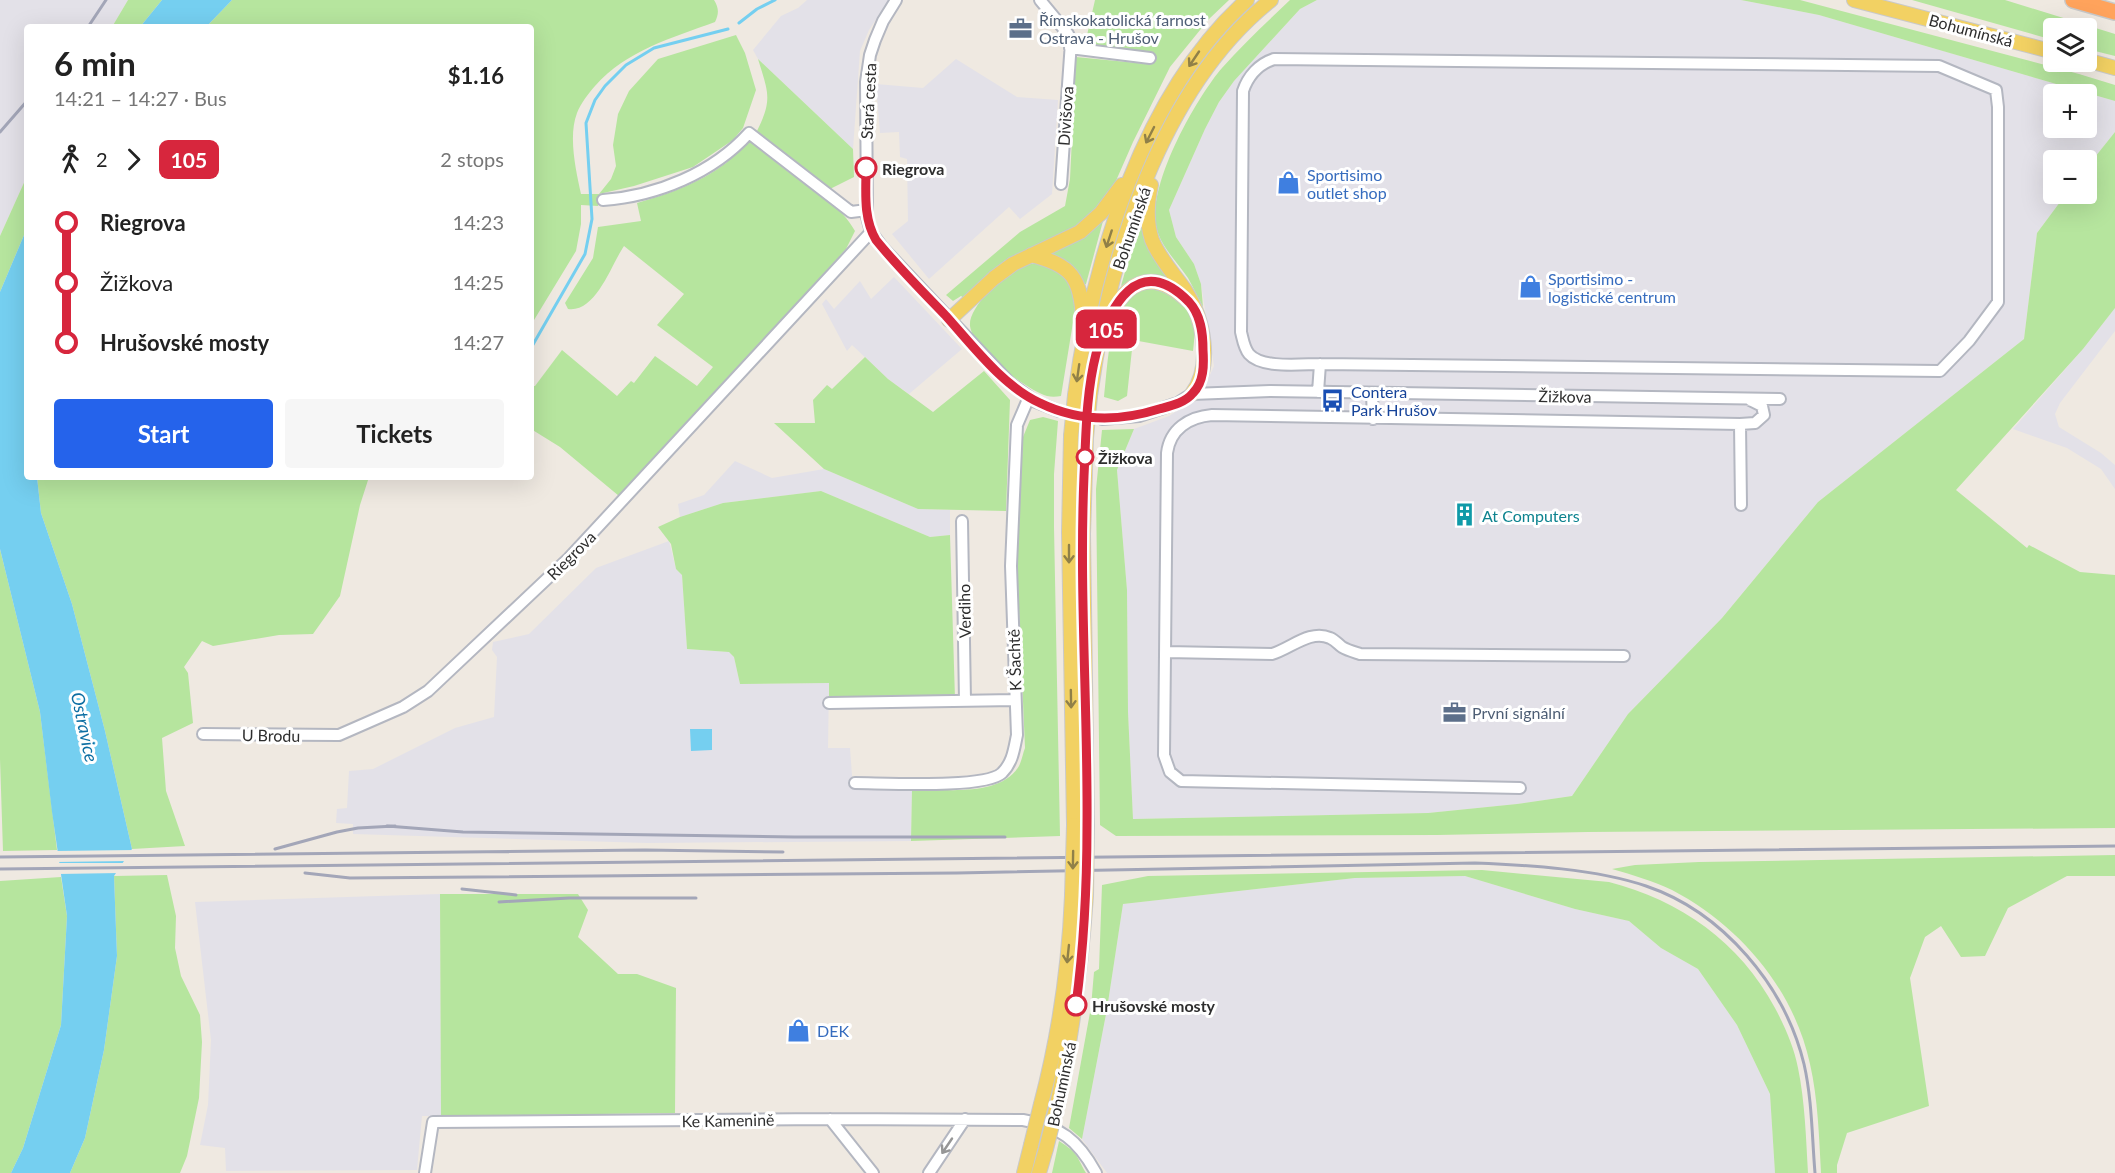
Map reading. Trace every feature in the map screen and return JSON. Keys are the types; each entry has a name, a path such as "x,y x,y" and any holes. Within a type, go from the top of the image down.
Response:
{"highway":[{"path":"2073,0 2115,12"}],"main road":[{"name":"Bohumínská","path":"1080,825 1069,542 1071,436 1081,351 1105,252 1137,164 1165,107 1194,60 1220,26 1247,0"},
{"name":"Bohumínská","path":"1039,1173 1069,1051 1076,1005 1083,534 1086,438 1096,354 1119,257 1139,199 1163,142 1186,98 1207,66 1231,37 1271,0"},
{"name":"Bohumínská","path":"1854,0 2043,49"},
{"path":"2097,63 2115,68"},
{"path":"1163,142 1150,189 1148,222 1157,250 1186,291 1196,309 1201,326 1203,357 1201,380 1192,394"},
{"path":"949,320 994,278 1013,264 1080,232 1113,199 1137,164"},
{"path":"1031,255 1059,263 1065,267 1074,280 1083,311 1081,351"},
{"path":"1096,354 1118,301 1124,292 1132,287 1150,282 1169,286 1196,309"},
{"name":"Bohumínská","path":"1024,1173 1051,1068 1063,1002 1071,931 1079,896"}],"street":[{"name":"Stará cesta","path":"896,0 877,34 868,68 865,122 867,210 871,232 882,247 994,367 1029,397 1059,411"},
{"name":"Divišova","path":"1040,0 1068,34 1070,48 1060,184"},
{"path":"1070,48 1150,58"},
{"path":"1274,58 1939,66 1996,90 1998,107 1998,302 1969,341 1940,371 1320,364 1259,361 1249,354 1240,332 1243,91 1247,80 1264,62 1274,58"},
{"path":"603,200 618,199 662,188 690,176 726,155 749,133 851,212 867,210"},
{"name":"Riegrova","path":"339,735 403,707 428,691 569,558 871,232"},
{"path":"1318,392 1320,364"},
{"name":"Žižkova","path":"1102,419 1140,416 1178,403 1192,394 1318,392 1780,399"},
{"path":"1372,394 1373,419"},
{"name":"K Šachtě","path":"855,783 974,783 1000,775 1011,762 1017,735 1011,566 1016,438 1018,420 1029,397"},
{"path":"1520,788 1181,781 1170,772 1164,755 1167,453 1176,430 1191,420 1212,415 1373,419 1568,419 1740,424 1758,422 1764,412 1760,403 1738,398"},
{"path":"1740,424 1741,505"},
{"name":"Verdiho","path":"962,521 965,701"},
{"path":"1166,652 1272,654 1284,651 1297,642 1317,636 1331,638 1344,649 1360,654 1624,656"},
{"path":"829,703 1016,700"},
{"name":"U Brodu","path":"203,734 339,735"},
{"path":"830,1119 873,1173"},
{"name":"Ke Kamenině","path":"425,1173 433,1122 830,1119 965,1119 1037,1122 1058,1130 1071,1139 1086,1155 1096,1173"},
{"path":"929,1173 965,1119"}],"shaded area":[{"path":"0,0 128,0 114,24 24,24 24,183 0,236"},
{"path":"807,0 889,0 869,30 860,51 853,149 758,59 753,50 781,16 798,8"},
{"path":"1317,0 1741,0 1819,15 2056,84 2043,84 2043,138 2097,138 2097,96 2115,101 2115,132 2097,154 2097,150 2043,150 2043,204 2059,204 2037,233 2024,339 1818,502 1722,618 1628,714 1572,796 1428,813 1133,819 1128,712 1127,590 1117,470 1134,429 1169,416 1201,395 1214,366 1201,284 1194,264 1176,237 1169,210 1205,129 1219,102 1234,81 1300,9"},
{"path":"956,59 1017,97 1058,100 1052,194 1020,219 1009,207 929,279 892,234 908,221 907,159 900,157 899,132 880,133 876,84 923,88"},
{"path":"894,277 962,349 909,394 888,379 852,345 847,351 822,304 826,299 834,309 860,281 871,299"},
{"path":"2115,308 2115,331 2060,403 2055,414 2059,427 2101,453 2115,465 2115,489 2101,469 2067,448 2013,429 2083,349"},
{"path":"735,461 772,478 824,469 918,509 950,510 950,535 930,537 821,491 723,503 680,517 678,504 704,495"},
{"path":"669,541 676,569 682,575 687,649 729,652 734,657 740,684 829,683 828,748 850,748 853,789 912,789 911,841 647,843 353,834 353,824 336,823 337,809 347,808 349,771 373,769 455,728 494,717 497,657 492,650 493,642 529,634 596,568"},
{"path":"1465,876 1575,909 1629,921 1661,948 1698,969 1737,1025 1770,1094 1775,1173 1107,1173 1082,1139 1107,1009 1123,904 1355,878"},
{"path":"440,894 441,1116 422,1116 417,1170 226,1171 225,1148 200,1145 208,1105 211,1040 195,902"}],"green space":[{"path":"128,0 162,0 142,24 114,24"},
{"path":"232,0 714,0 718,11 715,22 667,40 621,63 595,86 583,102 574,122 575,164 581,194 599,194 598,206 581,205 581,224 576,251 534,320 534,24 209,24"},
{"path":"1095,0 1229,0 1209,19 1170,67 1115,183 1098,208 1076,226 1004,261 964,298 961,296 953,301 946,295 1020,232 1065,206 1070,179 1076,57 1147,64 1154,53 1085,44"},
{"path":"1290,0 1317,0 1300,9 1234,81 1219,102 1169,210 1176,237 1194,264 1201,284 1203,307 1188,278 1167,251 1158,233 1155,216 1164,171 1186,123 1211,82 1238,50"},
{"path":"1741,0 1800,0 2043,64 2043,72 2079,74 2115,85 2115,101 2097,96 2097,84 2056,84 1819,15"},
{"path":"1912,0 2005,0 2063,18 2043,18 2043,37"},
{"path":"2097,28 2115,34 2115,56 2097,52"},
{"path":"736,35 745,53 756,90 743,128 733,140 693,167 634,186 599,194 611,179 616,166 613,145 618,114 629,91 658,59"},
{"path":"758,59 853,149 854,177 828,190 757,131 767,103"},
{"path":"2115,132 2115,308 2083,349 1956,490 2027,548 2029,545 2080,572 2115,575 2115,828 1116,836 1100,825 1096,489 1102,430 1134,429 1117,470 1127,590 1128,712 1133,819 1428,813 1572,796 1628,714 1722,618 1818,502 2024,339 2037,233 2059,204 2097,204 2097,154"},
{"path":"749,140 836,208 855,231 846,249 694,418 619,496 560,447 534,431 534,386 562,350 617,396 631,381 634,383 655,356 697,386 713,367 657,325 684,294 624,246 602,286 587,304 568,309 565,303 593,258 598,227 641,221 637,203 695,182 726,163"},
{"path":"24,183 24,235 0,292 0,236"},
{"path":"1103,221 1086,284 1082,285 1046,254 1082,236"},
{"path":"1141,224 1143,233 1171,281 1145,278 1121,286 1138,226"},
{"path":"1042,263 1065,275 1073,289 1076,304 1061,396 1057,397 1038,392 1014,377 980,346 970,326 971,318 980,301 1004,277 1019,267"},
{"path":"1144,288 1169,294 1187,309 1194,326 1193,351 1133,340 1127,396 1118,401 1104,397 1110,344 1117,316 1128,297"},
{"path":"865,357 888,379 933,412 984,371 1010,400 1006,511 918,509 824,469 774,423 815,423 813,400 827,385 832,389"},
{"path":"1043,417 1058,421 1054,474 1054,527 1060,836 911,841 912,789 970,790 985,787 999,783 1010,776 1022,759 1025,748 1017,562 1023,437 1030,420"},
{"path":"37,480 368,480 360,505 340,596 313,634 279,635 213,646 202,641 184,667 188,673 193,723 162,738 166,791 185,846 132,849 105,731 72,604 41,513"},
{"path":"821,491 930,537 950,535 955,699 829,699 829,683 740,684 734,657 729,652 687,649 682,575 676,569 671,544 658,527 723,503"},
{"path":"0,549 40,712 57,850 3,851 0,759"},
{"path":"2115,855 2115,876 2067,876 2008,908 1985,956 1961,957 1941,926 1925,937 1910,978 1929,1106 1847,1133 1837,1165 1837,1173 1821,1173 1815,1091 1802,1036 1777,985 1760,962 1720,921 1697,904 1665,887 1612,869 1635,865 1699,862"},
{"path":"1482,870 1609,882 1660,900 1683,912 1726,944 1761,984 1779,1015 1792,1045 1802,1094 1808,1173 1775,1173 1770,1094 1737,1025 1698,969 1661,948 1629,921 1575,909 1465,876 1355,878 1123,904 1107,1009 1082,1139 1069,1128 1091,1007 1094,972 1099,969 1102,885 1148,876"},
{"path":"167,875 176,916 175,948 181,976 200,1015 202,1042 199,1098 187,1156 180,1173 70,1173 85,1138 104,1050 117,956 114,876"},
{"path":"61,877 67,916 61,1025 23,1148 11,1173 0,1173 0,881"},
{"path":"440,894 578,894 588,910 578,937 618,974 637,974 676,988 675,1113 441,1116"},
{"path":"1059,1141 1073,1152 1086,1173 1052,1173"}],"water":[{"path":"162,0 232,0 209,24 142,24"},
{"name":"Ostravice","path":"24,235 24,480 37,480 41,513 72,604 105,731 132,849 114,876 117,956 104,1050 85,1138 70,1173 11,1173 23,1148 61,1025 67,916 40,712 0,549 0,292"},
{"path":"690,729 712,729 712,750 691,751"}],"pier":[{"path":"135,850 128,861 56,862 55,851"},
{"path":"56,863 127,863 120,873 58,874"}],"waterway":[{"path":"739,23 757,9 775,0"},
{"path":"534,343 585,254 592,219 586,123 595,100 626,65 654,48 728,29"}],"railway":[{"path":"90,24 106,0"},
{"path":"0,132 24,104"},
{"path":"387,826 463,832 794,837 1005,837"},
{"path":"275,849 337,832 358,828 395,826"},
{"path":"0,869 2115,846"},
{"path":"0,857 645,850 783,852"},
{"path":"305,873 350,878 957,873 1475,863 1539,867 1606,876 1646,886 1674,898 1700,914 1725,933 1747,955 1766,980 1795,1035 1804,1064 1810,1104 1815,1173"},
{"path":"462,889 516,895"},
{"path":"499,902 569,898 696,898"}],"bus line":[{"name":"105","path":"866,168 867,217 876,240 994,367 1020,392 1036,402 1082,417 1093,418 1102,419 1140,416 1178,403 1192,394 1201,380 1203,370 1201,326 1196,309 1178,292 1159,283 1140,284 1124,292 1118,301 1096,354 1090,396 1089,406 1087,422 1083,497 1087,825 1086,896 1076,1005"}],"place":[{"name":"Římskokatolická farnost Ostrava - Hrušov","path":"1021,28"},
{"name":"Riegrova","path":"866,168"},
{"name":"Sportisimo outlet shop","path":"1289,183"},
{"name":"Sportisimo - logistické centrum","path":"1530,287"},
{"name":"Contera Park Hrušov","path":"1333,400"},
{"name":"Žižkova","path":"1085,457"},
{"name":"At Computers","path":"1464,515"},
{"name":"První signální","path":"1454,712"},
{"name":"Hrušovské mosty","path":"1076,1005"},
{"name":"DEK","path":"799,1030"}]}
